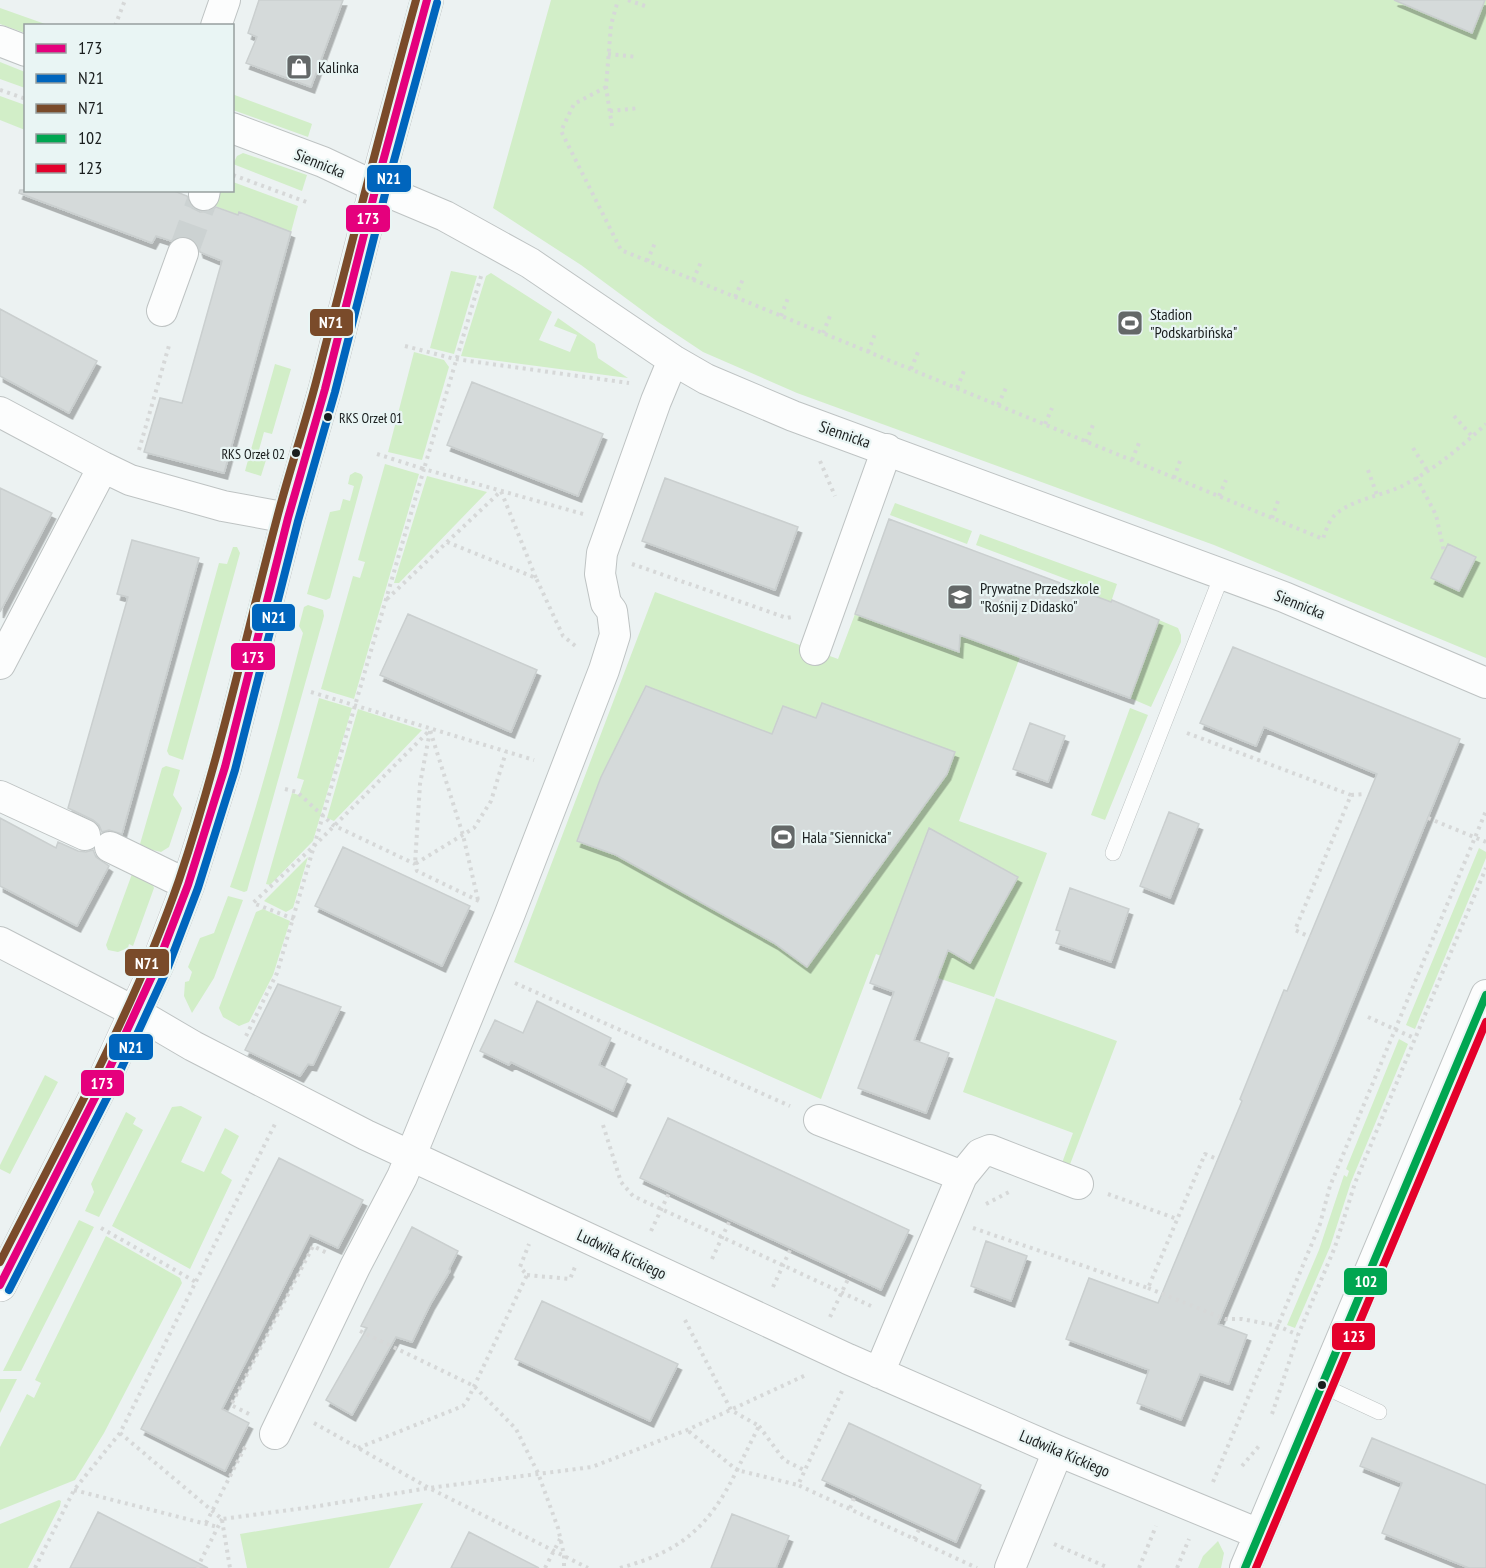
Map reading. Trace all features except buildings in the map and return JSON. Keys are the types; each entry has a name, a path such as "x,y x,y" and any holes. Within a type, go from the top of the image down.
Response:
{"street":[{"path":"217,24 225,0"},
{"path":"0,1285 105,1078 158,963 188,885 225,767 288,518 328,378 376,187 427,0"},
{"path":"0,41 24,50"},
{"name":"Siennicka","path":"234,129 323,162 445,216 530,263 673,360 706,379 793,416 1284,597 1486,683"},
{"path":"162,311 183,253"},
{"path":"275,1434 355,1267 402,1177 509,916 604,670 615,635 612,612 606,603 600,574 602,553 673,360"},
{"path":"0,412 130,480 223,506 288,518"},
{"path":"820,638 887,449"},
{"path":"0,664 103,467"},
{"path":"0,796 188,885"},
{"name":"Ludwika Kickiego","path":"0,942 135,1012 193,1046 366,1135 879,1373 1058,1451 1197,1519 1260,1534"},
{"path":"1245,1568 1486,995"},
{"path":"819,1120 962,1176"},
{"path":"879,1373 950,1220 962,1176 980,1154 990,1150 1078,1184"},
{"path":"1010,1568 1058,1451"}],"lane":[{"path":"1113,853 1222,575"},
{"path":"1321,1385 1379,1412"}],"path":[{"path":"116,24 125,0"},
{"path":"612,126 606,87 611,25 618,0"},
{"path":"628,0 645,6"},
{"path":"608,54 637,57"},
{"path":"606,87 574,104 561,131 621,250 1323,539 1336,514 1377,495 1404,486 1449,457 1486,424"},
{"path":"0,90 24,98"},
{"path":"609,111 639,108"},
{"path":"234,176 309,202"},
{"path":"647,261 655,243"},
{"path":"693,280 701,262"},
{"path":"243,1041 277,973 294,919 455,359 485,264"},
{"path":"735,297 743,279"},
{"path":"781,316 788,298"},
{"path":"130,480 175,325 162,311"},
{"path":"823,333 830,316"},
{"path":"868,352 875,334"},
{"path":"405,346 455,359 636,384"},
{"path":"911,369 918,352"},
{"path":"957,388 964,371"},
{"path":"998,405 1006,388"},
{"path":"1045,424 1052,408"},
{"path":"1454,417 1472,436"},
{"path":"1086,442 1093,425"},
{"path":"1132,460 1139,443"},
{"path":"1413,448 1427,470"},
{"path":"377,454 612,522"},
{"path":"817,454 838,502"},
{"path":"1174,478 1180,461"},
{"path":"1368,470 1377,495"},
{"path":"1416,477 1436,515 1444,552"},
{"path":"1219,496 1226,480"},
{"path":"386,600 501,491"},
{"path":"501,491 536,578 563,636 604,670"},
{"path":"1272,518 1278,501"},
{"path":"447,542 536,578"},
{"path":"602,553 786,618 803,616 820,638"},
{"path":"311,692 430,730 566,769"},
{"path":"1164,724 1351,795 1366,794"},
{"path":"294,919 253,903 315,845 430,730"},
{"path":"430,730 463,835 478,900"},
{"path":"430,730 420,784 415,864 417,871 509,916"},
{"path":"415,864 474,828 491,801 506,752"},
{"path":"285,789 297,792 333,825 415,864"},
{"path":"1310,936 1294,930 1351,795"},
{"path":"1177,1568 1320,1224 1330,1186 1486,811"},
{"path":"1428,818 1486,842"},
{"path":"1270,1419 1298,1335 1335,1247 1354,1183 1486,868"},
{"path":"487,970 819,1120"},
{"path":"1368,1017 1414,1038"},
{"path":"35,1568 74,1490 120,1433 278,1120"},
{"path":"603,1125 621,1182 633,1196 879,1310"},
{"path":"1148,1288 1205,1154 1217,1159"},
{"path":"950,1220 1031,1180 1037,1168"},
{"path":"1078,1184 1178,1219"},
{"path":"647,1240 670,1191"},
{"path":"708,1268 730,1220"},
{"path":"950,1220 1148,1288 1225,1319 1242,1319 1278,1326 1298,1335"},
{"path":"101,1228 196,1282"},
{"path":"531,1241 520,1267 527,1275 570,1279 577,1262"},
{"path":"250,1414 231,1405 313,1246 355,1267"},
{"path":"769,1296 791,1248"},
{"path":"357,1448 463,1406 527,1275"},
{"path":"827,1323 850,1275"},
{"path":"331,1317 474,1386 516,1429 538,1473 560,1538 564,1568"},
{"path":"685,1319 731,1410 759,1426 784,1460 804,1470"},
{"path":"222,1519 429,1488 592,1467 687,1430 812,1372 802,1367"},
{"path":"798,1485 844,1387 838,1384"},
{"path":"288,1407 429,1488 588,1568"},
{"path":"621,1568 675,1548 708,1520 728,1488 759,1426"},
{"path":"687,1430 737,1470 798,1485 978,1568"},
{"path":"120,1433 222,1519 230,1568"},
{"path":"1242,1466 1259,1446 1263,1437"},
{"path":"206,1523 246,1444"},
{"path":"74,1490 218,1527"},
{"path":"850,1508 855,1495"},
{"path":"197,1568 222,1519"},
{"path":"1139,1568 1157,1525"},
{"path":"914,1539 921,1526"},
{"path":"545,1568 560,1538"},
{"path":"1050,1543 1109,1568"}],"green space":[{"name":"Stadion \"Podskarbińska\"","path":"551,0 1486,0 1486,658 1214,545 797,393 703,352 581,265 493,208"},
{"path":"0,8 45,24 24,24 24,33 0,24"},
{"path":"0,62 24,72 24,88 0,79"},
{"path":"234,95 312,124 308,137 234,110"},
{"path":"0,96 24,105 24,130 0,120"},
{"path":"243,153 307,175 302,191 234,164 237,156"},
{"path":"234,182 298,206 291,232 215,206 221,192 234,192"},
{"path":"451,271 477,276 454,354 430,348"},
{"path":"491,273 552,312 539,340 570,352 577,335 554,326 558,318 595,344 598,358 628,378 461,356 486,276"},
{"path":"414,352 444,360 449,367 422,460 388,452"},
{"path":"275,364 291,369 272,434 264,432 257,457 266,460 261,476 245,471"},
{"path":"385,464 419,474 354,699 321,689 353,576 360,578 365,562 358,560"},
{"path":"355,472 363,477 330,598 326,600 307,594 330,512 340,510 343,499 350,501 354,486 348,484 350,475"},
{"path":"427,476 487,492 399,583 394,583"},
{"path":"895,503 972,531 967,544 890,515"},
{"path":"980,534 1117,584 1111,602 1072,587 1074,582 976,545"},
{"path":"233,547 237,547 240,553 183,760 169,755 167,751 219,563 227,564"},
{"name":"Hala \"Siennicka\"","path":"655,592 838,659 855,614 945,647 951,632 1020,657 959,821 1047,853 994,997 876,954 821,1099 514,962"},
{"path":"308,605 323,610 324,616 247,891 244,892 230,887 269,761 303,633 299,626 304,607"},
{"path":"1159,620 1178,628 1181,642 1151,707 1130,698"},
{"path":"319,698 352,708 313,841 270,885 266,884 292,793 299,795 304,780 297,778"},
{"path":"1130,708 1148,715 1105,820 1091,815"},
{"path":"358,709 422,730 334,821 327,818"},
{"path":"166,766 180,770 173,795 182,808 169,847 161,852 144,848 140,844 162,768"},
{"path":"1479,848 1486,852 1486,858 1415,1029 1406,1025"},
{"path":"308,857 293,908 286,912 264,901"},
{"path":"132,874 151,880 154,888 133,946 129,944 128,948 118,952 108,950 106,945"},
{"path":"228,896 243,900 214,978 192,1013 184,996 185,982 189,981 192,972 188,967 200,938 214,933"},
{"path":"263,909 290,921 273,975 249,1022 239,1026 223,1017 219,1008 256,912"},
{"path":"996,998 1117,1041 1069,1167 1062,1163 1073,1133 963,1092"},
{"path":"1399,1039 1408,1044 1351,1182 1330,1247 1295,1328 1287,1325 1319,1250 1344,1175 1347,1177 1349,1171 1346,1169"},
{"path":"45,1075 58,1082 10,1174 0,1169 0,1165"},
{"path":"181,1106 202,1117 181,1162 204,1172 225,1128 239,1136 221,1173 232,1180 190,1269 112,1226 172,1107"},
{"path":"126,1112 136,1118 133,1124 143,1130 99,1217 85,1211 94,1192 91,1184"},
{"path":"79,1220 94,1227 21,1371 3,1371"},
{"path":"106,1236 180,1278 182,1283 104,1433 75,1480 0,1510 0,1447 27,1394 34,1398 41,1383 35,1380"},
{"path":"0,1379 17,1379 0,1413"},
{"path":"61,1501 60,1506 28,1568 0,1568 0,1524"},
{"path":"423,1503 389,1568 247,1568 240,1534"},
{"path":"1218,1541 1224,1553 1221,1568 1198,1568 1203,1556"}],"tunnel":[{"path":"183,253 204,195"}],"transit line":[{"name":"N71","path":"0,1262 119,1026 141,978 179,880 219,745 277,518 316,382 416,0"},
{"name":"173","path":"0,1285 105,1078 158,963 188,885 225,767 288,518 325,389 376,187 427,0"},
{"name":"N21","path":"9,1290 115,1082 168,967 198,888 235,770 298,521 335,392 386,190 437,3"},
{"name":"102","path":"1245,1568 1486,995"},
{"name":"123","path":"1256,1568 1486,1022"}],"place":[{"name":"Kalinka","path":"299,67"},
{"name":"Stadion \"Podskarbińska\"","path":"1130,323"},
{"name":"RKS Orzeł 01","path":"328,417"},
{"name":"RKS Orzeł 02","path":"296,453"},
{"name":"Prywatne Przedszkole \"Rośnij z Didasko\"","path":"960,597"},
{"name":"Hala \"Siennicka\"","path":"783,837"}]}
